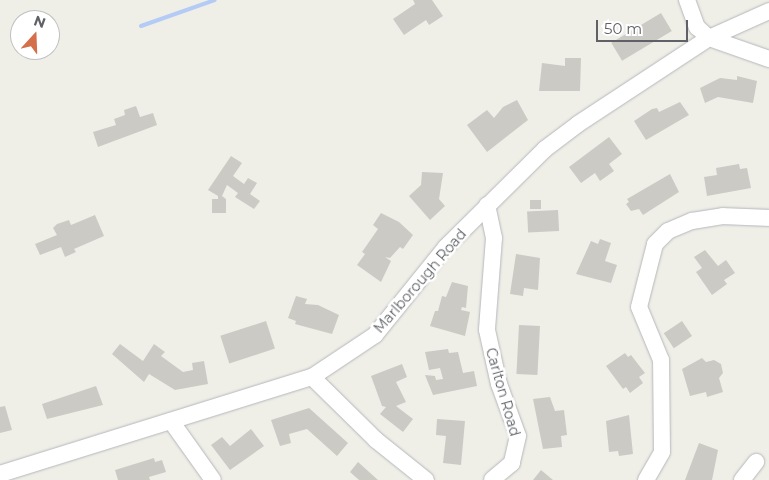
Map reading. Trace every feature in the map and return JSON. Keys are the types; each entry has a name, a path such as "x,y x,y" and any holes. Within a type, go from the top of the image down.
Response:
{"street":[{"path":"687,0 697,27 710,38 769,59"},
{"name":"Marlborough Road","path":"0,474 312,377 375,334 446,247 488,205 565,134 710,38 769,11"},
{"name":"Carlton Road","path":"488,205 494,238 486,330 498,384 518,436 512,463 492,480"},
{"path":"646,480 662,452 661,360 638,307 655,244 668,231 692,220 723,216 769,218"},
{"path":"312,377 376,440 426,480"},
{"path":"171,421 213,480"},
{"path":"742,480 756,462"}],"building":[{"path":"413,0 432,0 443,16 429,25 426,20 404,35 393,19 415,4"},
{"path":"661,13 672,31 622,61 611,43"},
{"path":"565,58 581,58 580,91 539,91 542,63 565,66"},
{"path":"737,76 757,81 753,103 718,97 705,103 700,88 720,78 737,80"},
{"path":"517,100 528,120 487,152 467,125 487,110 494,118 503,107"},
{"path":"680,102 689,115 646,140 634,121 652,109 657,108 659,112"},
{"path":"136,106 140,117 153,113 157,125 98,147 93,132 116,125 114,119 125,115 124,110"},
{"path":"609,137 622,154 609,164 614,171 600,181 595,173 581,183 569,167"},
{"path":"231,156 242,163 233,176 244,184 248,178 257,183 250,194 260,201 254,209 235,197 238,193 227,185 222,196 226,199 226,213 212,213 212,199 218,199 218,196 208,190"},
{"path":"739,164 740,169 747,168 751,188 707,196 704,177 717,175 716,168"},
{"path":"422,172 443,173 439,199 445,206 430,220 409,196 421,185"},
{"path":"670,174 679,192 643,215 639,209 631,211 626,204 629,202 627,199"},
{"path":"530,200 541,200 541,209 530,209"},
{"path":"558,210 559,231 528,233 527,212"},
{"path":"381,213 399,222 413,235 403,249 400,247 390,258 385,257 391,261 381,282 357,265 365,254 362,252 378,229 373,225"},
{"path":"95,215 104,236 74,249 76,252 65,257 61,247 40,255 35,244 57,235 53,228 57,224 69,220 71,225"},
{"path":"600,239 611,243 605,261 617,265 611,283 576,274 591,241 598,244"},
{"path":"705,250 718,266 726,260 735,273 724,280 727,284 712,295 696,272 702,268 694,257"},
{"path":"516,254 540,258 538,290 524,288 523,296 510,294"},
{"path":"452,282 468,286 466,308 462,307 461,310 470,312 465,336 430,326 435,311 438,311 442,296 446,297"},
{"path":"296,296 307,299 305,304 318,305 339,315 332,334 295,324 296,321 288,318"},
{"path":"266,321 275,349 229,363 220,336"},
{"path":"682,321 692,336 674,348 664,333"},
{"path":"519,325 540,326 537,375 516,374"},
{"path":"120,344 143,361 154,344 165,352 161,356 183,372 193,370 192,363 204,361 208,384 175,390 149,374 144,382 112,354"},
{"path":"448,349 449,353 458,352 463,373 474,371 477,386 433,395 425,375 435,376 436,380 443,379 440,368 429,370 425,352"},
{"path":"625,353 628,357 631,355 645,373 639,377 643,383 630,393 626,387 623,389 606,366"},
{"path":"702,358 706,362 714,360 721,364 723,373 719,378 723,392 707,397 706,392 690,396 682,369"},
{"path":"402,364 407,377 396,382 406,402 396,406 413,419 403,432 380,414 386,407 382,406 371,376"},
{"path":"96,386 103,405 47,419 42,404"},
{"path":"550,397 555,411 564,410 567,435 561,436 562,447 543,449 533,399"},
{"path":"5,406 12,430 0,433 0,407"},
{"path":"309,408 348,443 337,456 307,429 289,434 291,443 280,446 271,420"},
{"path":"629,415 633,454 619,456 618,451 609,452 606,421"},
{"path":"437,419 465,421 461,465 443,463 446,436 436,435"},
{"path":"251,429 264,446 230,470 211,445 222,437 230,446"},
{"path":"699,443 718,450 712,480 685,480"},
{"path":"154,458 155,462 162,460 166,472 149,477 150,480 118,480 115,470"},
{"path":"358,462 378,480 359,480 350,472"},
{"path":"541,470 553,480 533,480"}],"waterway":[{"path":"141,26 215,0"}]}
